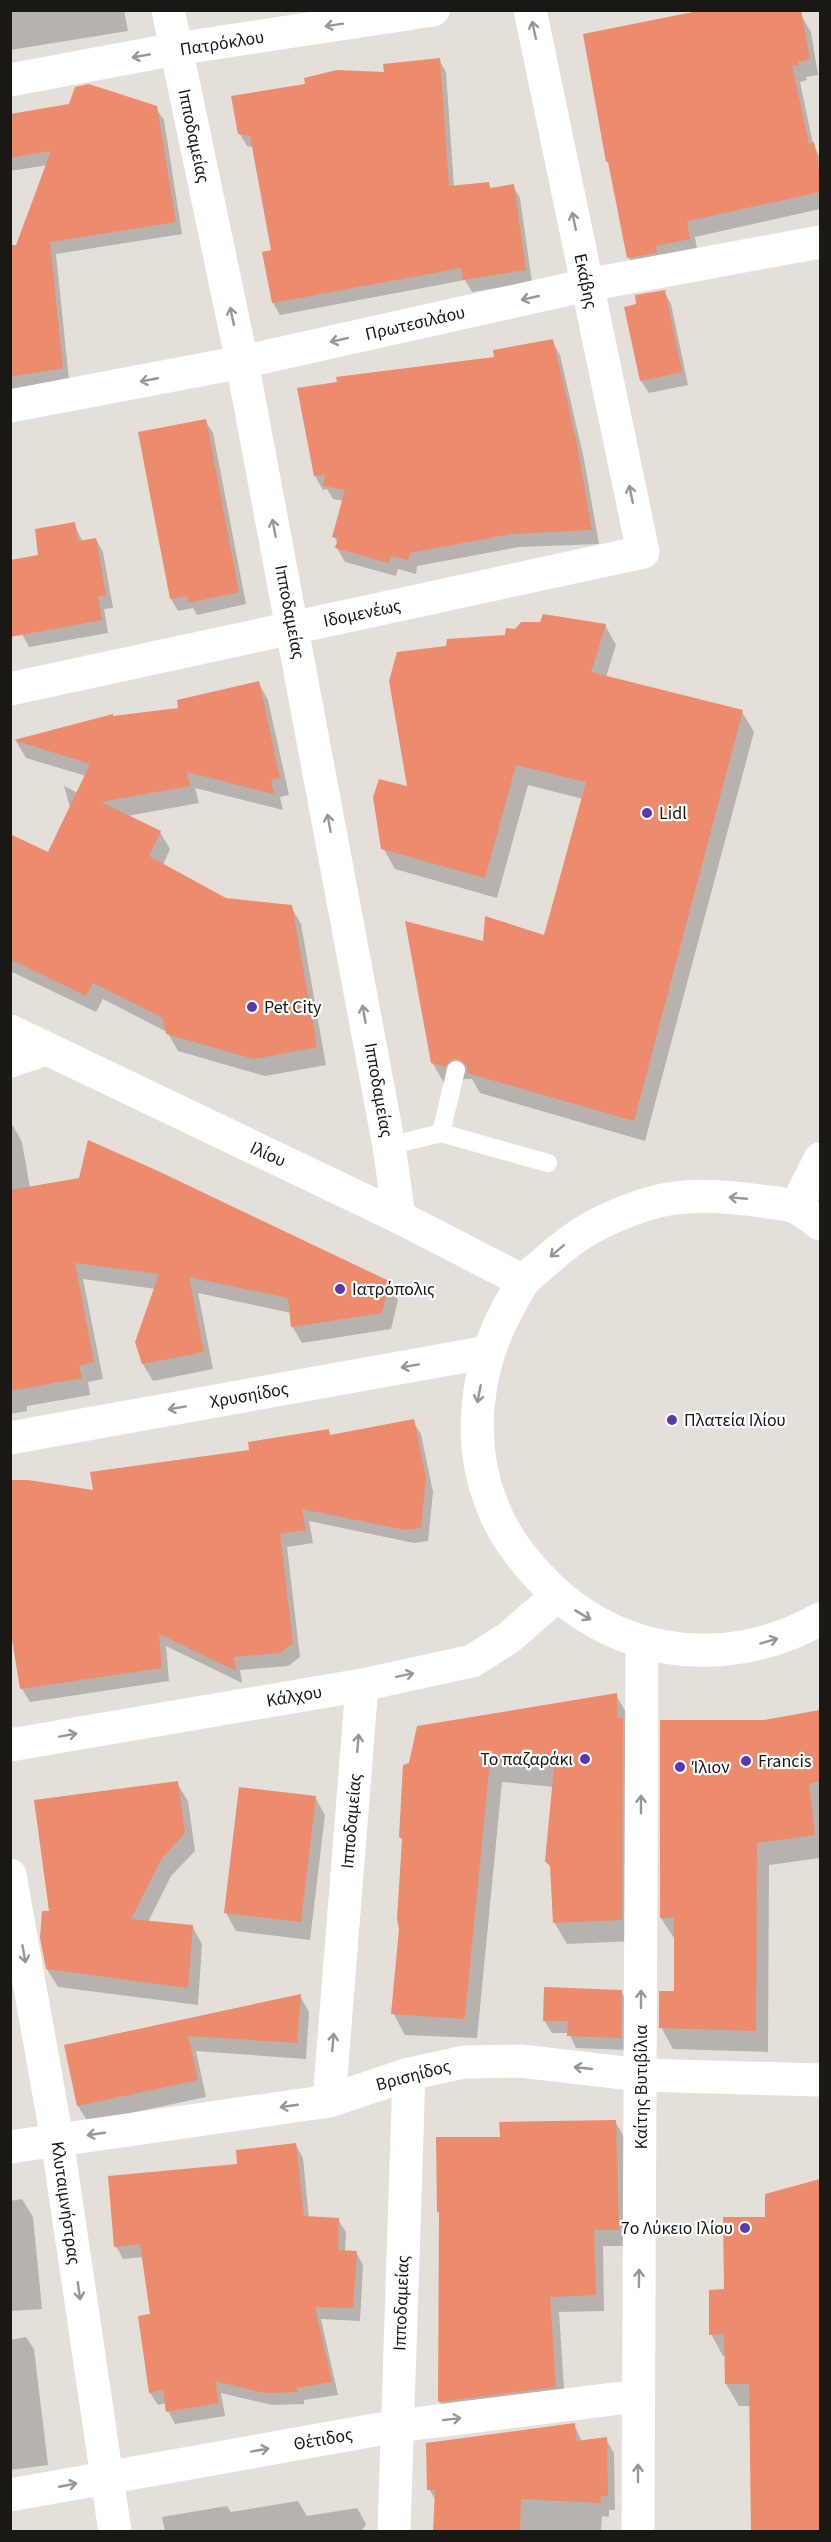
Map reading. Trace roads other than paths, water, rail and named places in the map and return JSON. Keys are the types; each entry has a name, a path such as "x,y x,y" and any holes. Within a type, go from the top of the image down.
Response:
{"street":[{"name":"Ιπποδαμείας","path":"168,10 242,362 293,628 389,1146 399,1217"},
{"name":"Πατρόκλου","path":"10,80 176,49 434,10"},
{"name":"Εκάβης","path":"530,10 643,552"},
{"name":"Πρωτεσιλάου","path":"10,406 242,362 587,285 820,242"},
{"name":"Ιδομενέως","path":"10,689 643,552"},
{"name":"Ιλίου","path":"10,1031 399,1217 523,1281"},
{"path":"10,1061 46,1048"},
{"path":"820,1159 808,1216 744,1198 700,1196 655,1201 612,1215 573,1237 523,1281 498,1326 488,1352 477,1403 479,1455 492,1505 516,1551 557,1596 578,1613 609,1630 642,1642 674,1649 706,1651 739,1648 771,1641 802,1630 820,1620"},
{"name":"Χρυσηίδος","path":"10,1438 488,1352"},
{"name":"Κάλχου","path":"10,1744 362,1684 472,1661 507,1639 557,1596"},
{"name":"Καίτης Βυτιβίλια","path":"638,2532 642,1642"},
{"name":"Ιπποδαμείας","path":"329,2101 362,1684"},
{"name":"Κλυταιμνήστρας","path":"10,1875 57,2139 115,2532"},
{"name":"Βρισηίδος","path":"10,2147 329,2101 409,2074 464,2062 521,2061 641,2075 820,2080"},
{"name":"Ιπποδαμείας","path":"394,2532 409,2074"},
{"name":"Θέτιδος","path":"10,2495 397,2426 637,2396"}],"lane":[{"path":"441,1133 456,1070"},
{"path":"389,1146 441,1133 548,1162"}],"place":[{"name":"Lidl","path":"647,813"},
{"name":"Pet City","path":"252,1007"},
{"name":"Ιατρόπολις","path":"340,1289"},
{"name":"Πλατεία Ιλίου","path":"672,1420"},
{"name":"Το παζαράκι","path":"585,1759"},
{"name":"Francis","path":"746,1761"},
{"name":"Ίλιον","path":"680,1767"},
{"name":"7ο Λύκειο Ιλίου","path":"745,2228"}]}
